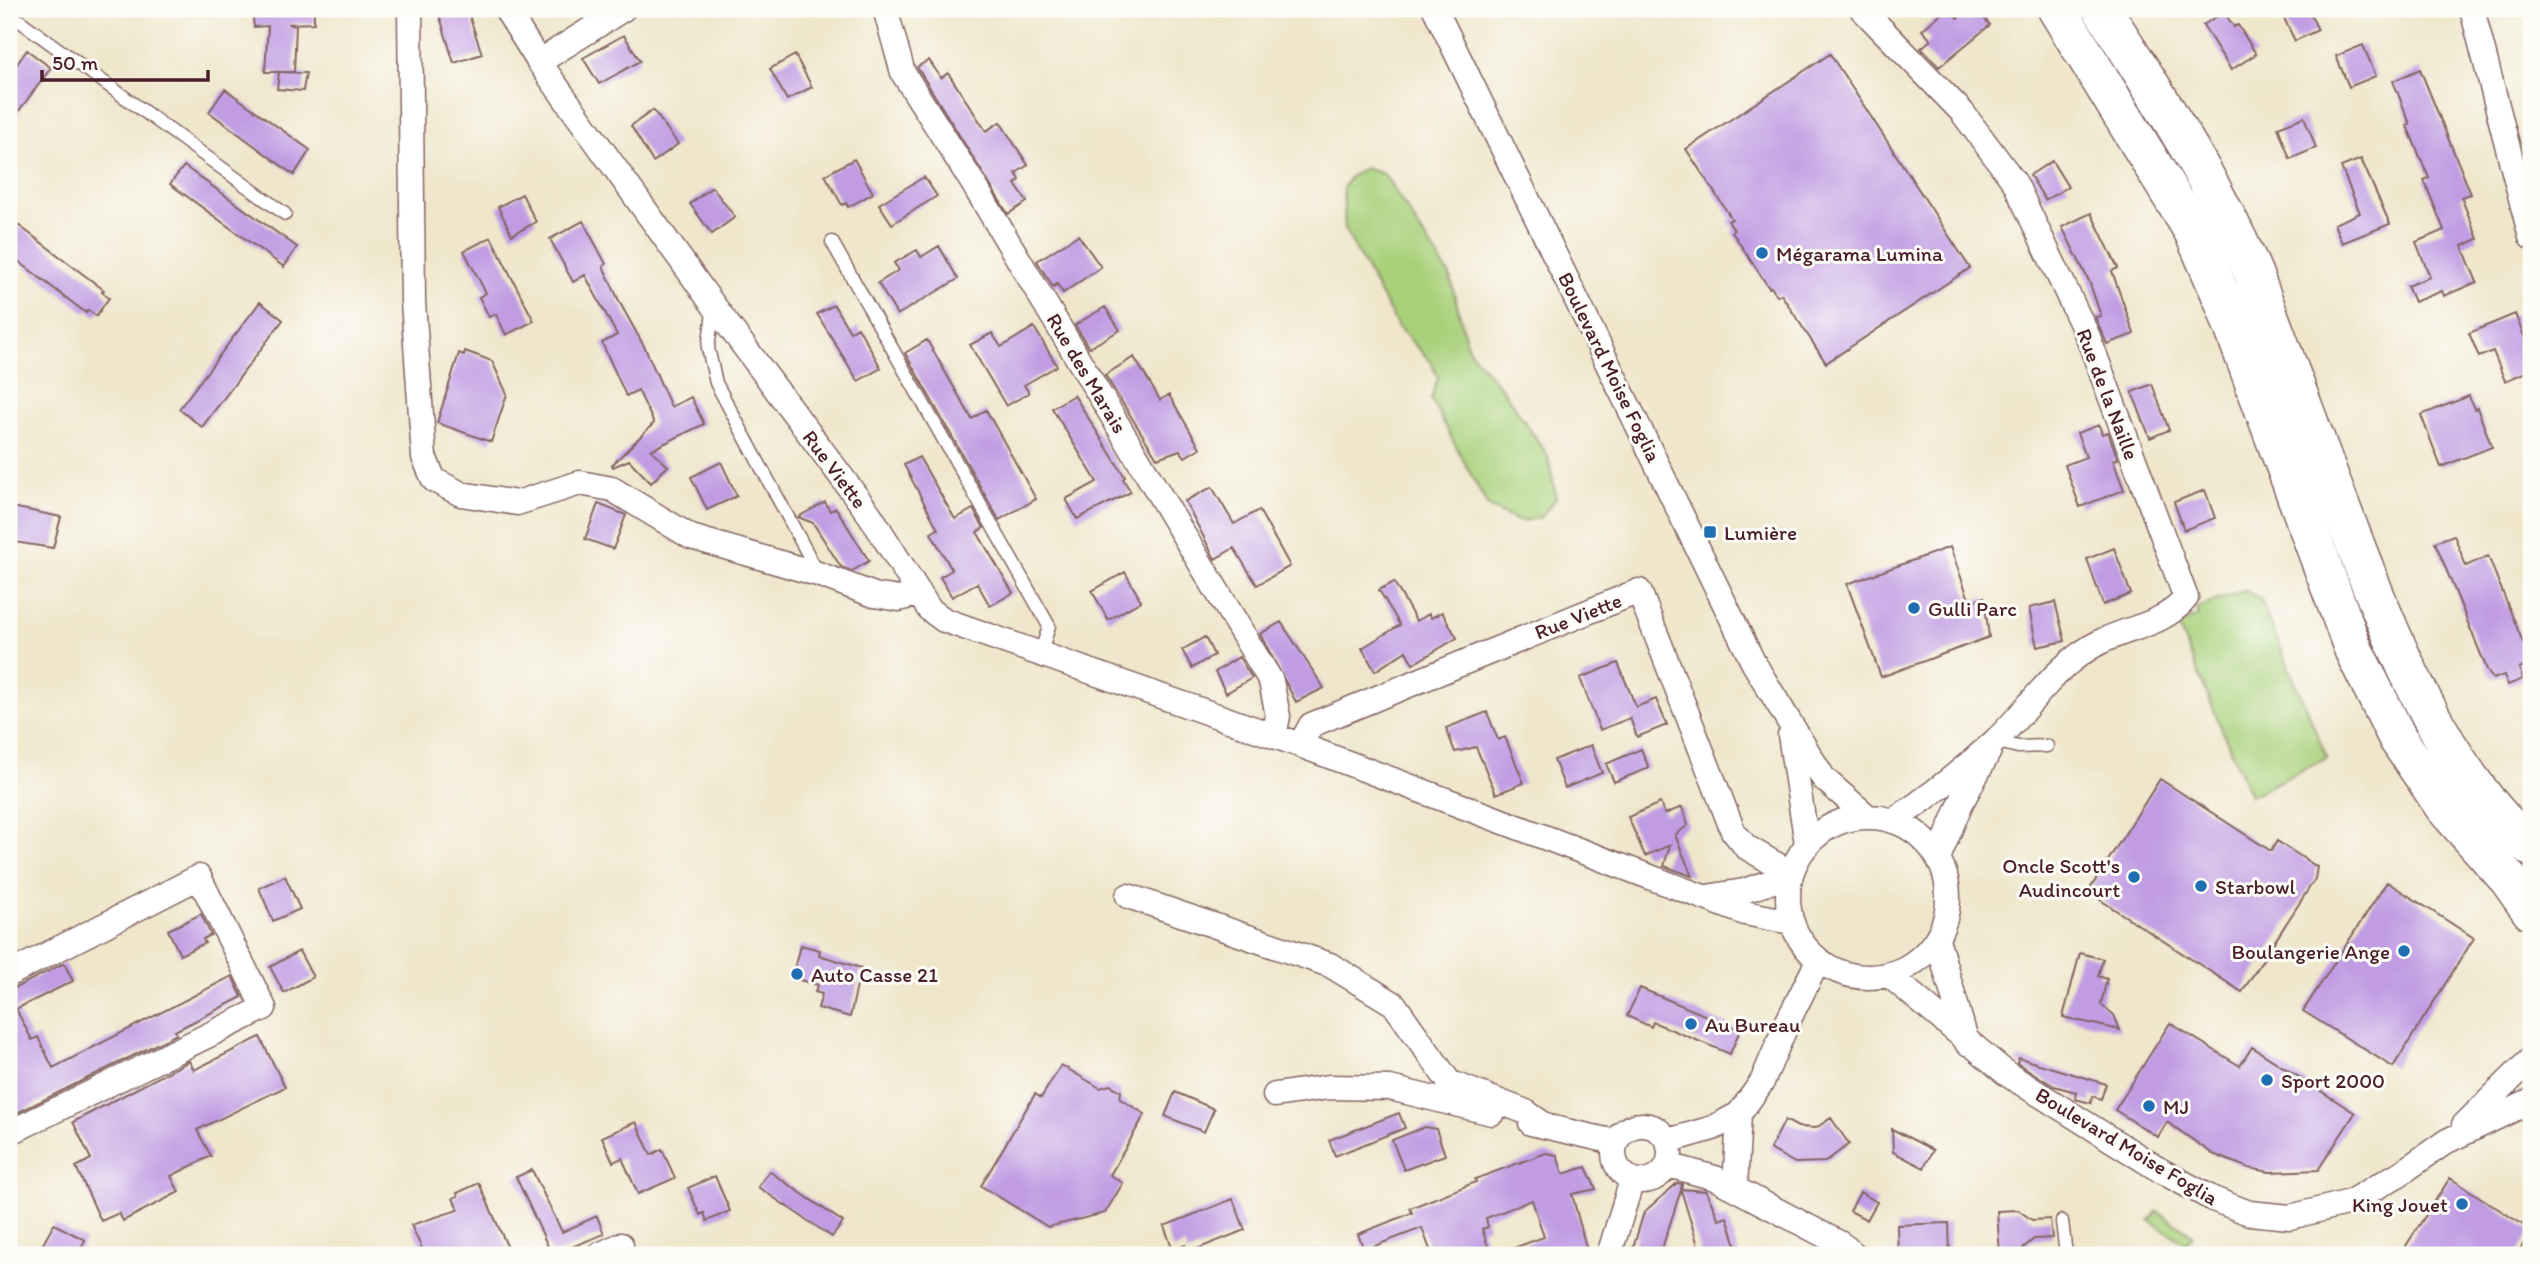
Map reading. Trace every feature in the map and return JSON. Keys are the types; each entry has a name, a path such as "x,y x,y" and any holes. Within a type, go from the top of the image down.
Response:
{"main road":[{"path":"2057,9 2193,231 2224,302 2354,652 2398,738 2445,808 2509,880 2531,911"},
{"path":"2102,9 2201,165 2230,219 2253,273 2380,613 2410,673 2478,789 2531,847"}],"street":[{"path":"410,9 413,302 424,457 434,480 461,494 517,503 580,483 612,489 691,537 818,574 874,595 899,599 917,594"},
{"name":"Rue Viette","path":"506,9 539,62 714,306 870,515 917,594 929,609 944,620 1274,736 1745,912 1791,922"},
{"path":"539,62 623,9"},
{"name":"Boulevard Moise Foglia","path":"1435,9 1753,662 1788,724 1824,779 1868,817"},
{"name":"Rue de la Naille","path":"1862,9 1962,112 2015,183 2088,337 2186,598 2183,610 2101,642 2057,671 1994,741"},
{"path":"2472,9 2531,237"},
{"name":"Rue des Marais","path":"886,12 903,73 971,180 1271,681 1278,716 1274,736"},
{"name":"Rue Viette","path":"1300,746 1311,725 1639,591 1733,831 1746,847 1790,874"},
{"name":"Boulevard Moise Foglia","path":"1788,724 1807,845"},
{"path":"1893,821 1932,795 1994,741"},
{"path":"1938,858 1994,741"},
{"path":"1868,817 1893,821 1911,829 1938,858 1946,878 1948,899 1945,920 1937,939 1919,959 1889,975 1869,978 1842,974 1818,961 1801,944 1791,922 1787,898 1790,874 1807,845 1824,829 1845,820 1868,817"},
{"name":"Rue Viette","path":"1703,897 1744,891 1790,874"},
{"path":"9,974 199,877 264,1007 9,1133"},
{"path":"1128,896 1330,965 1394,1003 1449,1082 1526,1112 1546,1126"},
{"path":"1937,939 1967,1043"},
{"path":"1818,961 1762,1082 1739,1114 1668,1153 1656,1177 1632,1180 1618,1169 1614,1160 1615,1142 1620,1133 1637,1125 1655,1128 1668,1153 1841,1244 1855,1255"},
{"name":"Boulevard Moise Foglia","path":"1889,975 2007,1074 2163,1172 2213,1199 2249,1213 2290,1217 2333,1209 2368,1194 2447,1141 2531,1101"},
{"name":"Boulevard Moise Foglia","path":"2447,1141 2531,1059"},
{"path":"1275,1095 1329,1087 1390,1088 1615,1142"},
{"path":"1735,1188 1739,1114"},
{"path":"1609,1255 1632,1180"}],"lane":[{"path":"9,13 285,214"},
{"path":"832,242 1049,626 1041,652"},
{"path":"714,306 708,348 716,383 818,574"},
{"path":"1994,741 2018,747 2047,746"},
{"path":"2062,1220 2066,1255"}],"green space":[{"path":"1364,168 1384,174 1450,276 1468,349 1506,394 1548,456 1556,498 1541,517 1520,522 1488,507 1431,399 1438,378 1431,362 1398,327 1345,230 1343,188 1350,177"},
{"path":"2245,590 2260,599 2327,758 2250,796 2178,625 2199,616 2197,608"},
{"path":"2157,1211 2193,1235 2187,1244 2150,1221"}],"building":[{"path":"252,9 314,9 314,23 288,24 296,26 294,72 265,72 268,26 254,27"},
{"path":"455,9 467,9 482,54 454,63 439,14"},
{"path":"1946,9 1958,18 1968,9 1976,9 1990,25 1939,67 1921,48 1931,40 1922,30"},
{"path":"2282,9 2308,9 2318,30 2295,41"},
{"path":"2224,12 2234,27 2238,25 2256,54 2231,70 2203,25"},
{"path":"624,35 640,61 599,84 583,58"},
{"path":"2363,45 2376,76 2349,87 2336,56"},
{"path":"27,50 51,68 9,124 9,75"},
{"path":"1830,54 1970,268 1826,363 1781,294 1777,296 1771,287 1769,288 1732,232 1734,230 1728,221 1732,219 1686,149"},
{"path":"795,55 812,87 787,100 770,69"},
{"path":"929,60 941,78 948,73 986,131 1000,122 1028,165 1016,173 1020,180 1015,184 1027,202 1008,214 917,67"},
{"path":"2420,69 2471,194 2461,197 2478,239 2462,246 2477,282 2444,296 2442,291 2414,302 2407,286 2430,277 2416,242 2444,230 2424,180 2429,178 2407,126 2410,124 2393,81"},
{"path":"279,72 306,73 303,91 277,89"},
{"path":"225,89 310,150 294,175 209,112"},
{"path":"653,110 678,144 653,162 631,126"},
{"path":"2304,117 2316,148 2290,159 2278,127"},
{"path":"854,159 873,193 848,207 846,203 842,205 825,175"},
{"path":"2361,159 2390,224 2342,243 2334,224 2360,213 2341,167"},
{"path":"2052,161 2068,187 2045,200 2030,175"},
{"path":"184,166 297,247 284,267 170,184"},
{"path":"924,177 937,196 892,224 879,204"},
{"path":"712,187 735,217 712,234 690,204"},
{"path":"522,194 536,222 512,235 498,207"},
{"path":"2091,213 2118,268 2112,271 2134,334 2107,344 2095,317 2101,316 2089,281 2062,227"},
{"path":"9,218 104,290 102,292 109,298 96,316 88,310 86,313 9,254"},
{"path":"583,221 606,264 603,266 645,348 671,407 691,397 704,424 651,450 668,466 651,483 629,460 613,467 612,465 654,423 638,390 626,396 602,343 617,335 585,275 573,282 550,239"},
{"path":"1078,235 1101,267 1063,293 1057,284 1053,287 1037,261"},
{"path":"491,237 534,321 506,335 496,314 489,317 479,297 486,293 464,251"},
{"path":"939,246 958,279 897,315 878,283 899,270 894,263 917,250 921,257"},
{"path":"260,302 283,320 202,427 179,409"},
{"path":"834,305 850,332 858,327 881,368 858,381 817,314"},
{"path":"1105,307 1120,330 1089,348 1075,325"},
{"path":"2515,314 2531,353 2531,370 2505,381 2493,351 2479,357 2469,333"},
{"path":"1034,327 1057,366 1024,385 1029,393 1006,406 970,345 992,333 1001,347"},
{"path":"927,340 972,419 986,410 1036,499 999,520 905,353"},
{"path":"465,351 492,361 507,394 491,442 437,423 459,353 464,355"},
{"path":"1134,357 1160,400 1169,395 1200,448 1185,457 1180,450 1157,458 1105,375"},
{"path":"2152,384 2169,430 2150,438 2132,392"},
{"path":"1074,395 1125,477 1123,479 1131,492 1077,519 1066,499 1097,482 1052,408"},
{"path":"2469,396 2474,409 2477,408 2492,447 2441,467 2421,415"},
{"path":"2099,425 2102,434 2108,432 2118,459 2113,460 2124,490 2080,507 2065,465 2086,457 2077,433"},
{"path":"919,457 955,519 973,509 984,528 977,532 1013,593 990,606 977,583 952,597 940,577 952,570 931,533 938,529 904,465"},
{"path":"721,462 737,496 707,510 691,477"},
{"path":"1212,487 1234,524 1259,510 1290,566 1257,585 1234,548 1215,559 1185,501"},
{"path":"2205,490 2215,518 2184,530 2174,502"},
{"path":"825,502 830,511 836,508 869,561 852,571 841,567 813,523 798,517"},
{"path":"598,504 626,515 613,549 585,539"},
{"path":"12,507 61,517 53,548 14,542 16,532 9,530"},
{"path":"2454,535 2466,566 2488,556 2528,655 2529,664 2519,668 2523,679 2508,685 2504,675 2493,679 2488,672 2435,542"},
{"name":"Gulli Parc","path":"1950,547 1970,602 1984,597 1989,637 1881,677 1847,584"},
{"path":"2114,548 2131,594 2103,605 2087,559"},
{"path":"1125,572 1141,601 1108,620 1092,591"},
{"path":"1394,582 1416,621 1429,614 1431,618 1442,612 1457,638 1413,664 1406,651 1375,671 1362,648 1400,625 1379,590"},
{"path":"2055,602 2065,641 2037,647 2029,608"},
{"path":"1281,622 1324,688 1296,702 1260,634"},
{"path":"1205,637 1214,655 1192,668 1182,650"},
{"path":"1239,657 1252,678 1226,693 1215,672"},
{"path":"1618,663 1636,707 1656,699 1667,725 1637,737 1630,718 1600,730 1580,678"},
{"path":"1487,712 1498,740 1505,737 1524,783 1496,794 1476,747 1455,752 1446,728"},
{"path":"1591,745 1602,773 1565,788 1554,760"},
{"path":"1641,749 1649,768 1614,782 1606,764"},
{"name":"Starbowl","path":"2160,779 2271,851 2277,841 2317,867 2315,879 2242,992 2088,892"},
{"path":"1660,803 1665,814 1682,807 1688,825 1675,835 1692,876 1664,866 1670,845 1645,856 1628,817"},
{"path":"285,876 300,909 273,921 259,888"},
{"name":"Boulangerie Ange","path":"2387,882 2474,938 2393,1067 2303,1011"},
{"path":"201,914 211,935 203,939 205,943 180,955 168,930"},
{"path":"800,945 820,950 819,955 861,968 850,1017 818,1008 822,994 815,992 818,985 792,978"},
{"path":"299,951 313,977 284,993 270,967"},
{"path":"2080,953 2103,959 2098,976 2107,979 2101,1004 2114,1015 2120,1030 2063,1017"},
{"path":"64,963 73,981 16,1009 32,1040 38,1037 53,1068 232,976 242,997 175,1031 177,1034 9,1117 9,991"},
{"path":"1640,988 1740,1030 1730,1054 1653,1022 1651,1027 1627,1016"},
{"name":"Sport 2000","path":"2170,1023 2240,1066 2252,1047 2355,1113 2318,1170 2270,1172 2249,1168 2213,1154 2167,1122 2158,1137 2115,1110"},
{"path":"260,1037 285,1087 197,1130 211,1156 171,1176 179,1192 123,1221 119,1213 101,1221 76,1167 91,1159 73,1122 189,1061 194,1070"},
{"path":"2019,1058 2106,1084 2101,1099 2092,1096 2091,1103 2075,1099 2076,1092 2054,1086 2017,1063"},
{"path":"1061,1065 1100,1088 1110,1085 1121,1091 1120,1099 1145,1114 1110,1175 1123,1183 1105,1213 1048,1227 981,1186 1035,1094 1041,1098"},
{"path":"1175,1092 1214,1109 1204,1132 1165,1116"},
{"path":"1399,1113 1405,1128 1335,1156 1329,1140"},
{"path":"1831,1118 1849,1144 1825,1162 1795,1163 1770,1149 1785,1120 1798,1127 1816,1128"},
{"path":"636,1122 651,1155 662,1149 675,1178 638,1194 622,1158 613,1162 602,1137"},
{"path":"1425,1127 1436,1129 1445,1155 1404,1170 1392,1140"},
{"path":"1892,1129 1933,1150 1924,1168 1893,1152"},
{"path":"1546,1153 1557,1155 1563,1174 1586,1167 1596,1189 1572,1194 1588,1255 1501,1255 1500,1253 1544,1237 1532,1200 1486,1218 1488,1227 1482,1229 1491,1255 1432,1255 1422,1228 1364,1250 1358,1234 1412,1213 1410,1208 1476,1182 1475,1179"},
{"path":"532,1170 562,1232 597,1216 604,1234 552,1255 516,1177"},
{"path":"769,1171 843,1222 832,1237 758,1187"},
{"path":"715,1176 730,1211 707,1221 704,1213 700,1215 688,1188"},
{"name":"King Jouet","path":"2450,1178 2531,1230 2517,1255 2400,1255"},
{"path":"479,1183 511,1255 425,1255 411,1225 458,1210 453,1198 458,1196 457,1193"},
{"path":"1677,1183 1682,1184 1681,1189 1706,1191 1719,1220 1727,1217 1739,1255 1701,1255 1681,1190 1660,1255 1631,1255 1644,1212"},
{"path":"1860,1192 1877,1202 1867,1220 1850,1211"},
{"path":"1233,1199 1245,1230 1187,1253 1185,1245 1173,1250 1164,1226"},
{"path":"2018,1210 2032,1220 2050,1219 2052,1238 2034,1239 2023,1248 2023,1255 2000,1255 1997,1211"},
{"path":"1949,1223 1950,1255 1898,1255 1897,1225"},
{"path":"54,1224 85,1240 78,1255 37,1255"}],"place":[{"name":"Mégarama Lumina","path":"1762,253"},
{"name":"Lumière","path":"1710,532"},
{"name":"Gulli Parc","path":"1914,608"},
{"name":"Oncle Scott's Audincourt","path":"2134,877"},
{"name":"Starbowl","path":"2201,886"},
{"name":"Boulangerie Ange","path":"2404,951"},
{"name":"Auto Casse 21","path":"797,974"},
{"name":"Au Bureau","path":"1691,1024"},
{"name":"Sport 2000","path":"2267,1080"},
{"name":"MJ","path":"2149,1106"},
{"name":"King Jouet","path":"2462,1204"}]}
